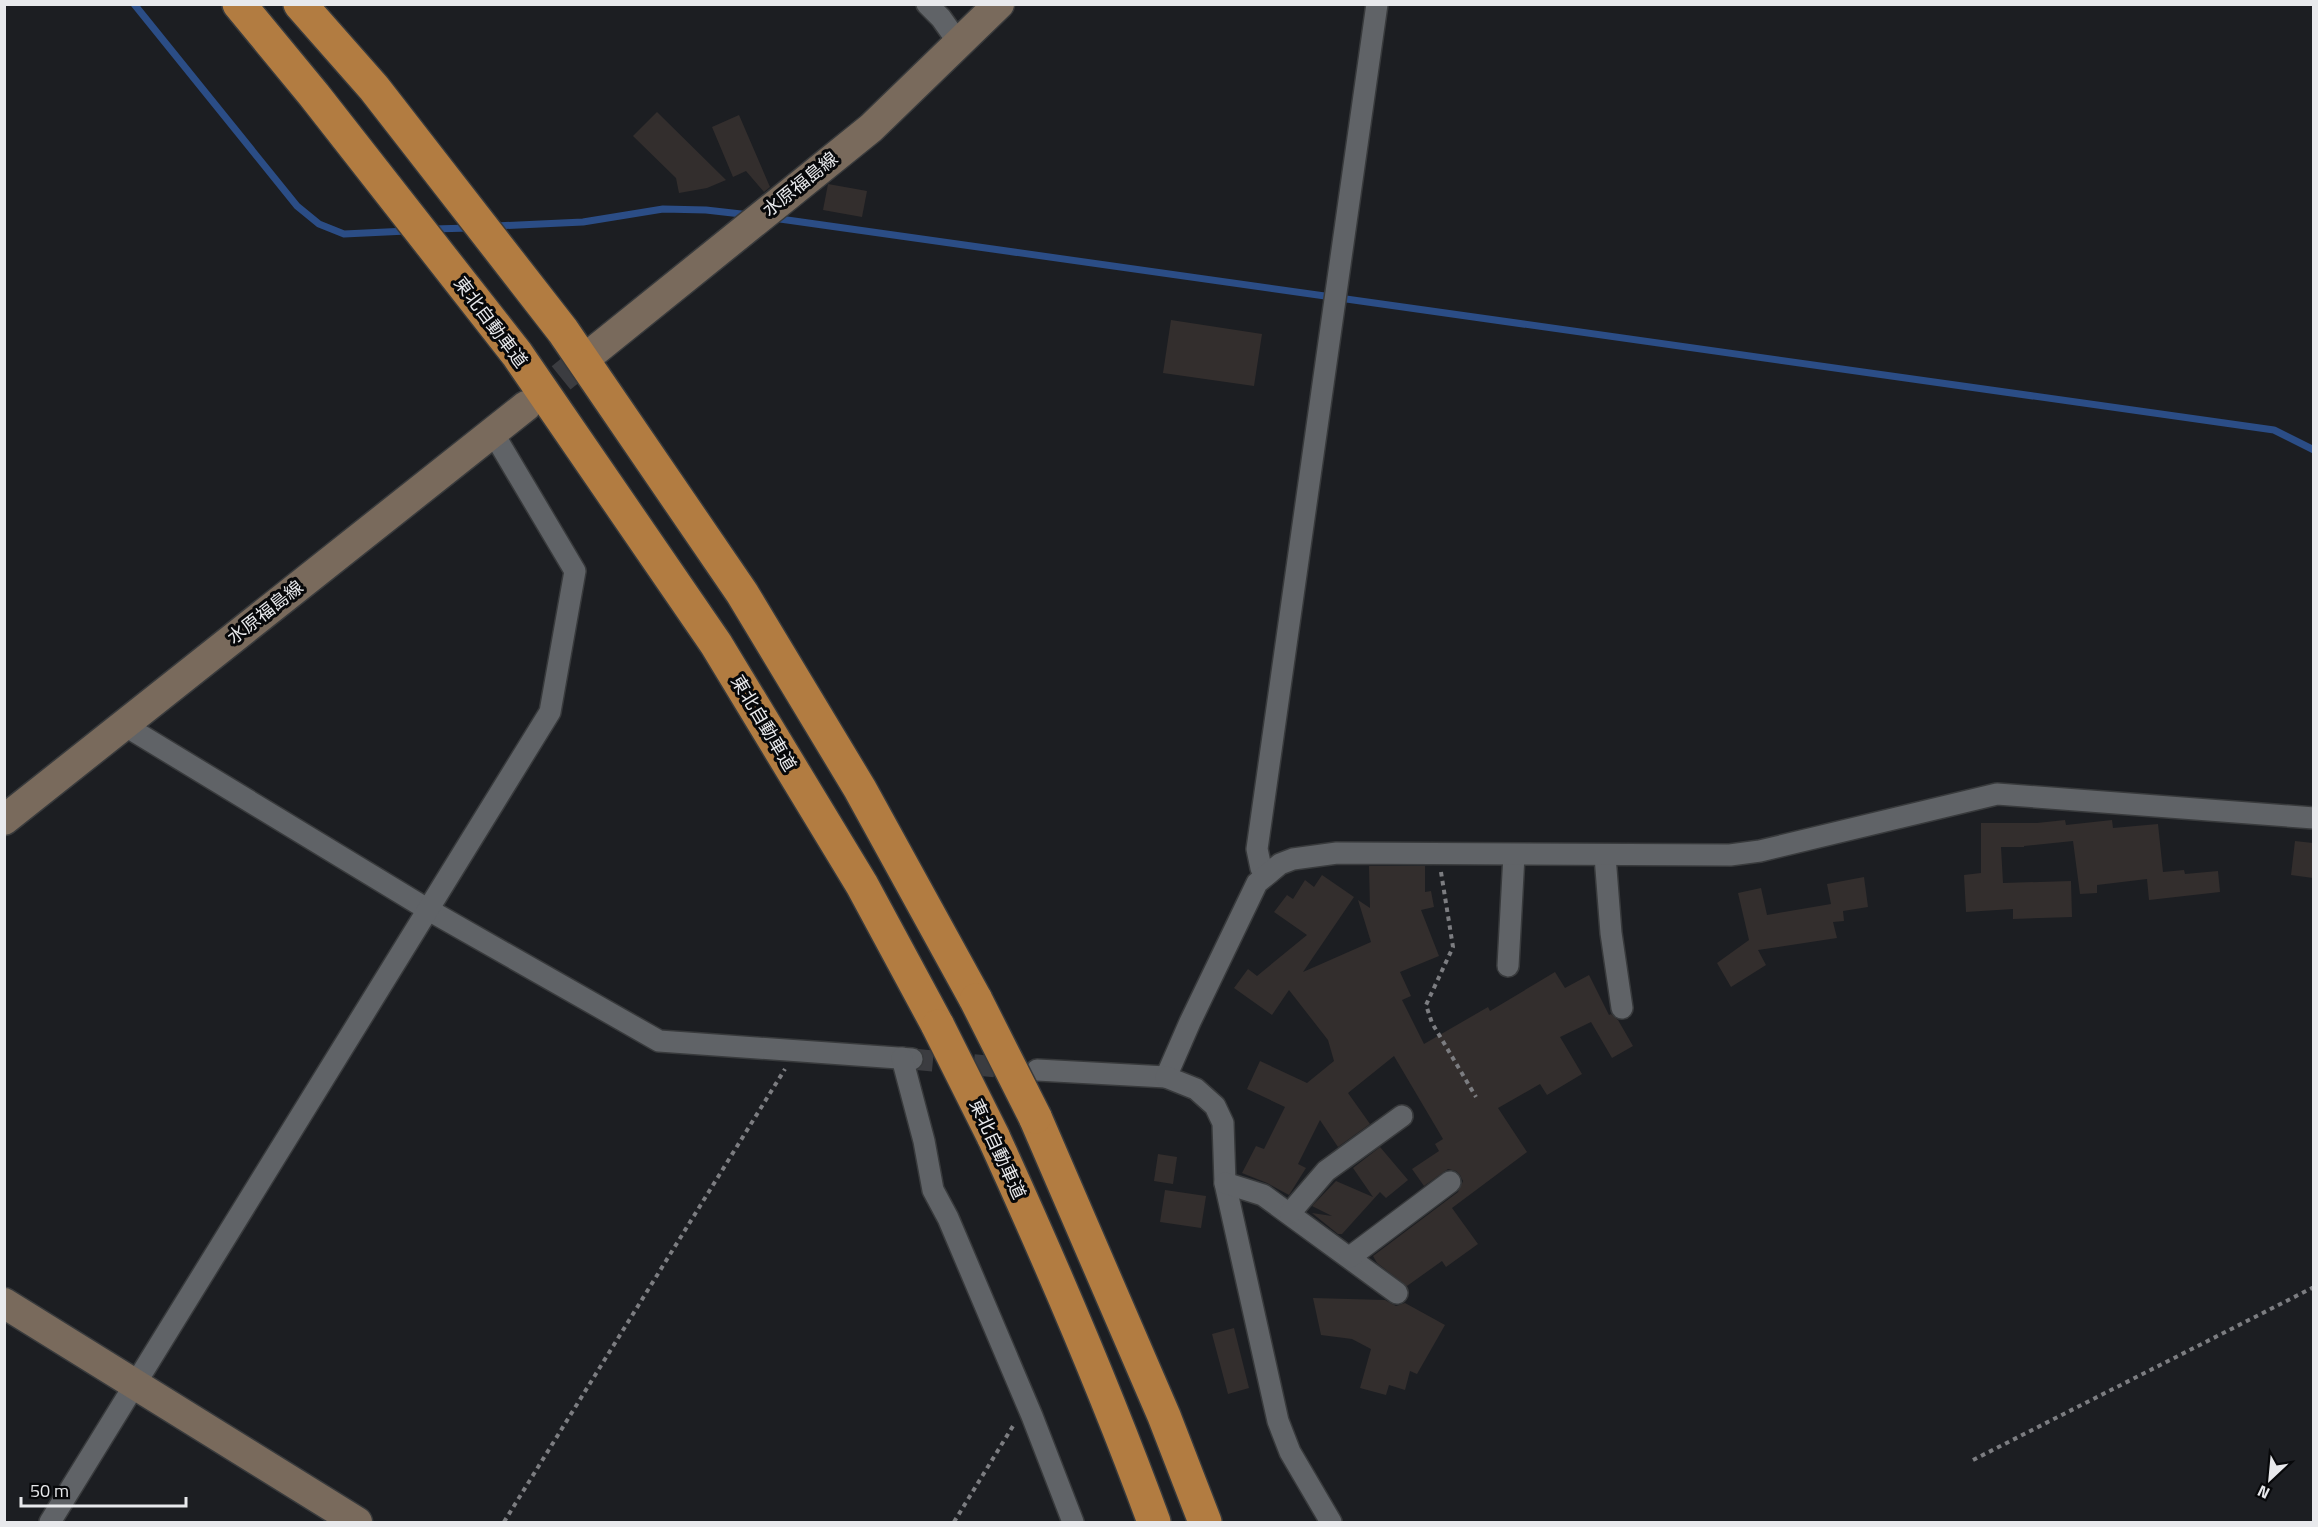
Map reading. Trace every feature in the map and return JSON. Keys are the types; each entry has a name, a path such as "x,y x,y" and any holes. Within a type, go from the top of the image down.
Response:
{"highway":[{"name":"東北自動車道","path":"239,4 517,354 716,644 862,885 938,1026 993,1136 1060,1283 1121,1431 1154,1522"},
{"path":"300,4 374,88 563,331 742,593 860,789 976,1000 1035,1117 1164,1416 1205,1522"}],"main road":[{"name":"水原福島線","path":"592,353 871,128 999,4"},
{"name":"水原福島線","path":"4,820 526,406"},
{"path":"4,1303 357,1522"}],"street":[{"path":"927,4 941,18 958,42"},
{"path":"1269,873 1261,868 1257,849 1377,4"},
{"path":"50,1522 550,712 575,571 492,431"},
{"path":"124,724 427,909 659,1041 907,1059 933,1190 948,1218 1032,1416 1073,1522"},
{"path":"1167,1077 1257,883 1293,859 1337,853 1730,855 1760,851 1997,794 2313,818"},
{"path":"1508,966 1514,855"},
{"path":"1605,856 1611,933 1622,1008"},
{"path":"1037,1070 1167,1077 1196,1089 1215,1106 1222,1123 1225,1183 1278,1421 1290,1452 1330,1522"},
{"path":"1290,1213 1326,1172 1402,1116"},
{"path":"1350,1257 1450,1182"},
{"path":"1225,1183 1263,1195 1397,1293"}],"path":[{"path":"1438,854 1453,947 1426,1005 1436,1031 1476,1097"},
{"path":"504,1522 797,1051"},
{"path":"1973,1460 2313,1287"},
{"path":"954,1522 1015,1425 1032,1416"}],"building":[{"path":"657,112 726,180 707,188 679,193 676,178 633,136"},
{"path":"739,115 770,187 764,192 746,171 733,177 712,127"},
{"path":"828,184 867,191 862,217 823,210"},
{"path":"1171,320 1262,334 1254,386 1163,373"},
{"path":"2065,820 2066,825 2112,820 2113,828 2158,824 2163,872 2184,870 2185,874 2218,871 2220,892 2149,900 2147,879 2097,885 2097,893 2080,894 2073,841 2024,847 2001,847 2003,883 2071,881 2072,917 2013,919 2013,909 1966,912 1964,875 1981,873 1981,823 2037,823"},
{"path":"2295,841 2313,843 2313,878 2291,875"},
{"path":"1369,866 1425,866 1425,892 1431,891 1434,907 1421,910 1439,956 1400,972 1411,996 1402,1000 1424,1044 1488,1007 1490,1011 1555,972 1565,988 1589,975 1609,1015 1611,1014 1618,1020 1633,1046 1612,1058 1591,1022 1560,1037 1582,1074 1547,1095 1540,1084 1498,1108 1527,1152 1452,1208 1478,1244 1446,1267 1442,1261 1407,1286 1377,1263 1373,1256 1458,1192 1463,1181 1456,1171 1448,1169 1424,1186 1412,1169 1439,1151 1435,1144 1443,1139 1394,1056 1348,1093 1370,1124 1338,1147 1320,1120 1298,1164 1306,1168 1289,1195 1242,1173 1256,1146 1264,1149 1285,1107 1247,1089 1260,1061 1307,1083 1334,1061 1328,1040 1289,990 1272,1015 1234,988 1248,969 1257,976 1307,935 1274,912 1287,895 1293,899 1305,880 1314,887 1322,875 1354,897 1303,972 1371,942 1358,900 1370,908"},
{"path":"1864,877 1868,907 1843,911 1844,921 1833,922 1837,938 1758,950 1766,965 1731,987 1717,963 1749,940 1738,893 1761,888 1767,915 1831,904 1827,884"},
{"path":"1380,1147 1408,1180 1386,1198 1380,1192 1342,1234 1338,1234 1312,1213 1332,1216 1312,1206 1336,1181 1373,1197 1353,1168"},
{"path":"1158,1154 1177,1157 1173,1184 1154,1181"},
{"path":"1165,1190 1206,1196 1201,1228 1160,1222"},
{"path":"1313,1298 1385,1300 1396,1306 1405,1303 1445,1325 1417,1374 1410,1371 1405,1390 1389,1385 1386,1395 1360,1388 1371,1349 1352,1339 1321,1335"},
{"path":"1234,1328 1249,1388 1228,1394 1212,1334"}],"waterway":[{"path":"134,4 297,206 319,224 344,234 407,231"},
{"path":"496,226 583,222 663,209 706,210 750,215"},
{"path":"773,218 2274,430 2314,450"},
{"path":"433,229 470,228"}],"tunnel":[{"path":"526,406 592,353"},
{"path":"912,1059 1019,1069"}]}
